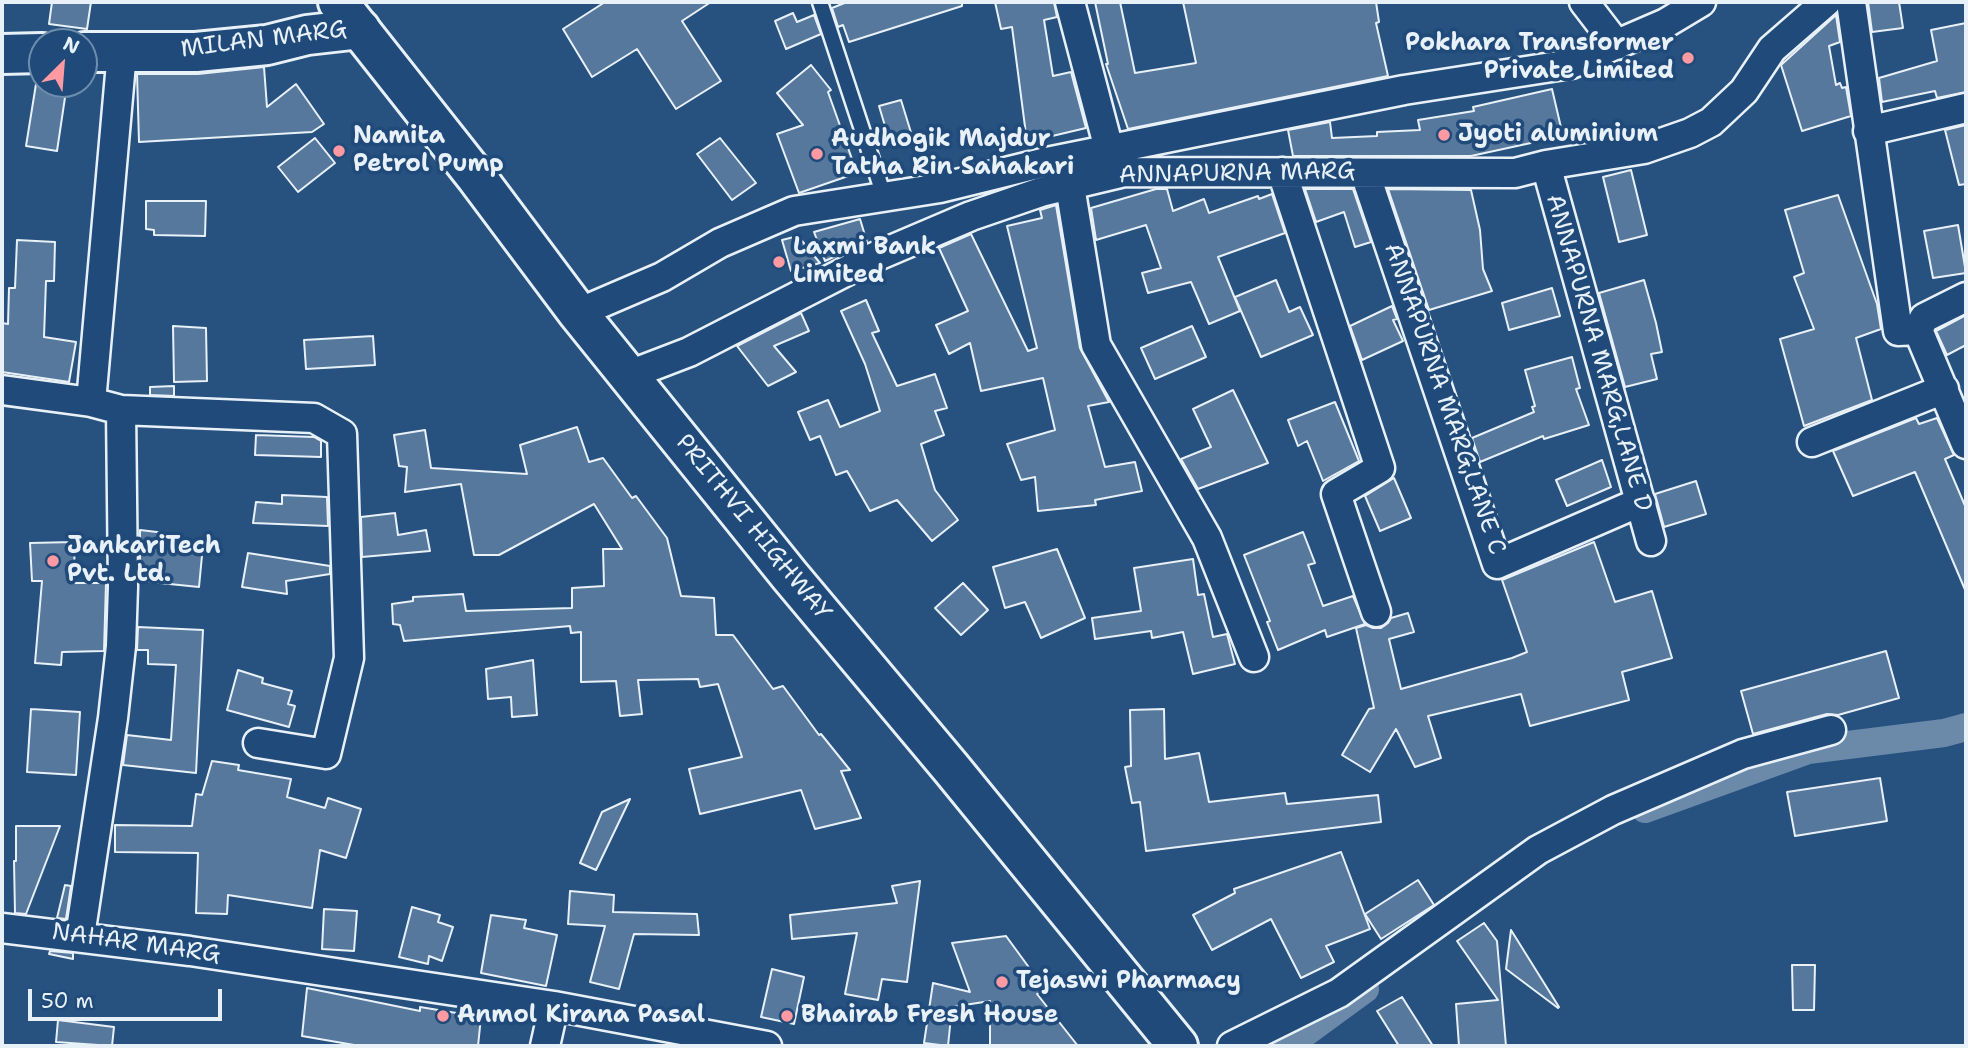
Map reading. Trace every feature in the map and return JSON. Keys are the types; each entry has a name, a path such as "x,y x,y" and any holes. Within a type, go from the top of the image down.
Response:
{"main road":[{"name":"MILAN MARG","path":"98,52 197,52 267,45 307,35 349,15"},
{"name":"PRITHVI HIGHWAY","path":"349,15 477,177 578,313 790,576 1178,1046"},
{"path":"2,54 28,53"}],"street":[{"path":"1070,2 1109,149"},
{"path":"1584,2 1617,46"},
{"path":"578,313 662,276 720,243 794,211 940,188 1042,163 1404,90 1571,64 1666,23 1701,2"},
{"name":"ANNAPURNA MARG","path":"629,375 689,352 870,259 971,216 1041,191 1125,172 1515,173 1546,165 1644,149 1690,133 1711,122 1744,91 1772,49 1826,2"},
{"path":"1851,2 1898,331 1918,330"},
{"path":"91,402 122,51"},
{"path":"1868,131 1966,108"},
{"name":"ANNAPURNA MARG,LANE D","path":"1546,165 1651,541"},
{"path":"1282,172 1380,468 1336,494 1376,612"},
{"name":"ANNAPURNA MARG,LANE C","path":"1365,173 1497,564 1640,502"},
{"path":"1070,186 1096,345 1207,538 1254,657"},
{"path":"1966,297 1924,318 1918,330 1966,444"},
{"path":"2,390 91,402 121,410 313,418 342,434 349,658 326,754 258,743"},
{"path":"1812,442 1944,390"},
{"path":"80,936 113,718 121,646 121,410"},
{"path":"1231,1046 1339,993 1538,850 1613,810 1743,754 1831,730"},
{"name":"NAHAR MARG","path":"2,928 80,936 554,1006 739,1044 767,1046"},
{"path":"545,1046 554,1006"}],"lane":[{"path":"820,2 884,196"}],"building":[{"path":"52,2 91,2 87,28 49,24"},
{"path":"605,2 711,2 682,21 721,81 676,109 637,49 592,77 563,29"},
{"path":"847,2 962,2 962,6 849,42 843,25 838,27 832,8"},
{"path":"995,2 1054,2 1057,17 1044,20 1053,76 1071,72 1086,128 1027,142 1012,27 1001,29"},
{"path":"1095,2 1120,2 1135,73 1196,63 1183,2 1376,2 1379,22 1376,23 1388,76 1128,129 1106,64"},
{"path":"1868,2 1899,2 1903,28 1872,32"},
{"path":"793,13 797,22 814,15 821,34 786,49 775,21"},
{"path":"1836,15 1840,42 1829,46 1836,85 1840,83 1842,88 1846,87 1851,116 1802,131 1781,65"},
{"path":"1966,23 1966,92 1937,98 1935,91 1882,102 1879,78 1937,61 1931,30"},
{"name":"Audhogik Majdur Tatha Rin Sahakari","path":"811,65 831,90 828,92 857,173 799,193 777,134 803,125 777,93"},
{"path":"264,67 267,107 296,84 324,124 312,132 139,142 137,74 198,74"},
{"path":"1552,89 1563,136 1471,156 1293,156 1288,130 1330,122 1332,138 1420,130 1418,120 1474,111 1473,107"},
{"path":"34,98 65,98 57,151 26,146"},
{"path":"901,100 913,139 891,146 879,106"},
{"path":"1966,125 1966,184 1959,185 1945,130"},
{"path":"315,138 335,163 298,192 278,167"},
{"path":"720,138 756,183 732,200 697,154"},
{"path":"1631,170 1647,235 1619,242 1603,177"},
{"path":"1156,189 1167,189 1173,211 1204,199 1209,213 1258,196 1259,199 1272,194 1285,233 1218,257 1240,311 1209,324 1191,282 1148,293 1142,273 1161,268 1146,225 1096,240 1091,208"},
{"path":"1305,189 1353,189 1371,242 1355,247 1344,212 1316,222"},
{"path":"1388,189 1471,190 1480,230 1483,269 1492,291 1429,310"},
{"path":"1838,195 1877,304 1881,329 1856,338 1872,400 1804,426 1780,339 1814,329 1794,277 1804,273 1785,210"},
{"path":"146,201 206,201 205,236 154,235 154,230 146,229"},
{"path":"1056,205 1080,348 1109,402 1088,406 1105,467 1135,462 1142,491 1095,500 1096,505 1038,511 1035,477 1021,480 1007,444 1055,430 1043,378 981,391 970,343 949,354 936,325 968,311 939,248 971,234 1028,351 1037,348 1007,226 1042,218 1040,210"},
{"path":"860,219 867,242 825,261 814,232"},
{"path":"1958,225 1966,273 1933,278 1924,231"},
{"path":"798,236 820,263 791,271 782,240"},
{"path":"17,240 55,242 54,281 46,281 44,337 76,342 69,382 2,372 2,323 8,324 9,288 15,288"},
{"path":"1276,280 1289,312 1300,307 1313,335 1261,357 1235,297"},
{"path":"1644,280 1662,352 1651,354 1657,379 1625,387 1599,293"},
{"path":"1552,288 1560,316 1509,330 1502,303"},
{"path":"866,300 879,331 872,333 897,386 935,374 947,408 935,411 944,435 921,444 935,490 958,520 932,541 897,500 870,511 847,471 836,475 820,436 810,440 798,412 828,400 840,427 880,411 865,364 841,311"},
{"path":"1392,306 1397,319 1393,320 1403,341 1362,360 1350,326"},
{"path":"801,313 809,331 774,346 796,372 768,386 737,346"},
{"path":"1966,315 1966,345 1947,355 1936,331"},
{"path":"173,326 206,328 207,381 174,382"},
{"path":"1192,326 1206,357 1155,379 1141,348"},
{"path":"373,336 375,365 306,369 304,340"},
{"path":"1572,357 1580,388 1576,389 1589,425 1544,439 1543,436 1480,462 1472,438 1534,412 1532,407 1535,406 1525,370"},
{"path":"174,386 174,396 150,395 150,387"},
{"path":"1233,390 1268,463 1198,489 1181,459 1211,447 1193,409"},
{"path":"1335,402 1359,461 1323,481 1307,441 1298,446 1288,420"},
{"path":"1916,418 1919,424 1937,418 1954,455 1945,459 1966,508 1966,592 1915,472 1853,496 1833,451"},
{"path":"577,427 589,462 603,458 632,498 636,496 667,538 681,596 714,598 716,635 733,635 773,689 783,686 819,735 821,734 850,770 841,771 861,818 815,829 801,790 700,814 689,769 742,757 718,684 700,687 698,679 638,680 642,714 620,716 616,681 581,682 581,632 571,633 570,626 404,641 400,625 393,624 392,604 413,601 413,597 463,594 466,611 572,608 572,588 604,586 603,549 622,549 594,504 499,555 474,555 461,484 405,492 407,467 399,466 394,435 425,430 431,468 527,474 520,445"},
{"path":"256,435 314,437 321,441 321,457 255,455"},
{"path":"1602,460 1611,487 1567,506 1556,480"},
{"path":"1394,478 1411,518 1380,531 1365,496"},
{"path":"1696,481 1706,514 1664,527 1655,494"},
{"path":"282,495 327,497 328,526 253,523 256,502 282,504"},
{"path":"395,513 398,535 426,530 430,551 362,557 361,517"},
{"path":"140,530 182,535 181,542 203,545 199,587 140,581"},
{"path":"1303,532 1315,563 1308,565 1323,606 1353,596 1365,624 1327,637 1325,630 1278,650 1267,622 1270,621 1244,555"},
{"path":"74,542 75,583 106,583 104,651 62,652 61,665 35,663 42,581 32,581 30,543"},
{"path":"1594,542 1615,602 1652,591 1672,658 1622,672 1629,700 1530,726 1521,694 1428,716 1441,758 1415,767 1396,729 1370,772 1342,755 1369,709 1374,708 1356,628 1366,625 1381,628 1391,618 1408,613 1414,632 1389,639 1401,689 1512,658 1527,652 1502,580"},
{"path":"1057,549 1085,618 1041,638 1025,602 1005,608 993,567"},
{"path":"248,553 330,566 330,574 286,581 287,594 242,587"},
{"path":"1193,559 1198,595 1204,594 1213,637 1227,634 1235,664 1193,674 1183,632 1152,638 1151,631 1095,639 1092,618 1141,611 1134,568"},
{"path":"963,583 988,610 961,635 935,608"},
{"path":"138,627 203,630 196,773 123,765 127,735 171,740 176,665 148,664 148,650 137,650"},
{"path":"1886,651 1899,698 1753,734 1741,691"},
{"path":"533,660 537,715 512,717 511,697 488,699 486,669"},
{"path":"238,670 263,678 262,683 292,691 288,704 295,706 289,727 227,710"},
{"path":"31,709 80,712 76,775 27,772"},
{"path":"1164,709 1165,759 1199,753 1209,802 1285,793 1287,804 1378,795 1381,822 1146,851 1140,802 1132,803 1125,767 1131,766 1130,710"},
{"path":"212,761 239,765 238,770 291,779 287,797 325,808 328,798 361,809 346,858 320,850 312,908 228,895 227,914 196,913 198,853 115,852 115,825 192,826 196,794 202,795"},
{"path":"1880,778 1887,821 1795,836 1787,792"},
{"path":"630,799 596,870 580,863 602,812"},
{"path":"16,826 60,826 26,914 15,913"},
{"path":"1341,852 1370,929 1326,946 1334,962 1301,978 1271,919 1212,950 1193,915 1235,893 1234,889"},
{"path":"1418,880 1434,905 1381,939 1365,914"},
{"path":"920,881 907,982 882,979 878,1000 845,994 857,933 792,939 790,915 897,903 892,886"},
{"path":"65,885 71,886 66,919 57,918"},
{"path":"570,891 614,895 613,912 697,914 699,935 634,934 619,989 590,982 605,926 568,924"},
{"path":"412,907 440,915 438,922 453,927 442,961 429,956 428,964 399,957"},
{"path":"324,909 357,911 354,951 322,949"},
{"path":"491,915 526,920 524,928 557,935 546,986 481,973"},
{"path":"1484,923 1497,941 1506,1046 1459,1046 1456,1004 1498,1000 1457,941"},
{"path":"1511,930 1559,1007 1558,1008 1506,969"},
{"path":"1006,936 1047,992 1037,994 1078,1046 990,1046 990,1001 952,1007 948,1046 924,1043 933,983 970,992 952,943"},
{"path":"50,951 73,953 73,959 49,954"},
{"path":"1792,965 1815,965 1814,1010 1793,1010"},
{"path":"772,969 804,977 794,1024 761,1017"},
{"path":"307,988 420,1011 420,1007 481,1017 478,1046 360,1046 302,1036"},
{"path":"1402,997 1433,1046 1399,1046 1377,1011"},
{"path":"58,1020 114,1027 112,1046 56,1042"}],"waterway":[{"path":"1645,809 1808,750 1944,733 1966,727"},
{"path":"1287,1046 1365,989"}],"place":[{"name":"Pokhara Transformer Private Limited","path":"1688,58"},
{"name":"Jyoti aluminium","path":"1444,135"},
{"name":"Namita Petrol Pump","path":"339,151"},
{"name":"Audhogik Majdur Tatha Rin Sahakari","path":"817,154"},
{"name":"Laxmi Bank Limited","path":"779,262"},
{"name":"JankariTech Pvt. Ltd.","path":"53,561"},
{"name":"Tejaswi Pharmacy","path":"1002,982"},
{"name":"Anmol Kirana Pasal","path":"443,1016"},
{"name":"Bhairab Fresh House","path":"787,1016"}]}
